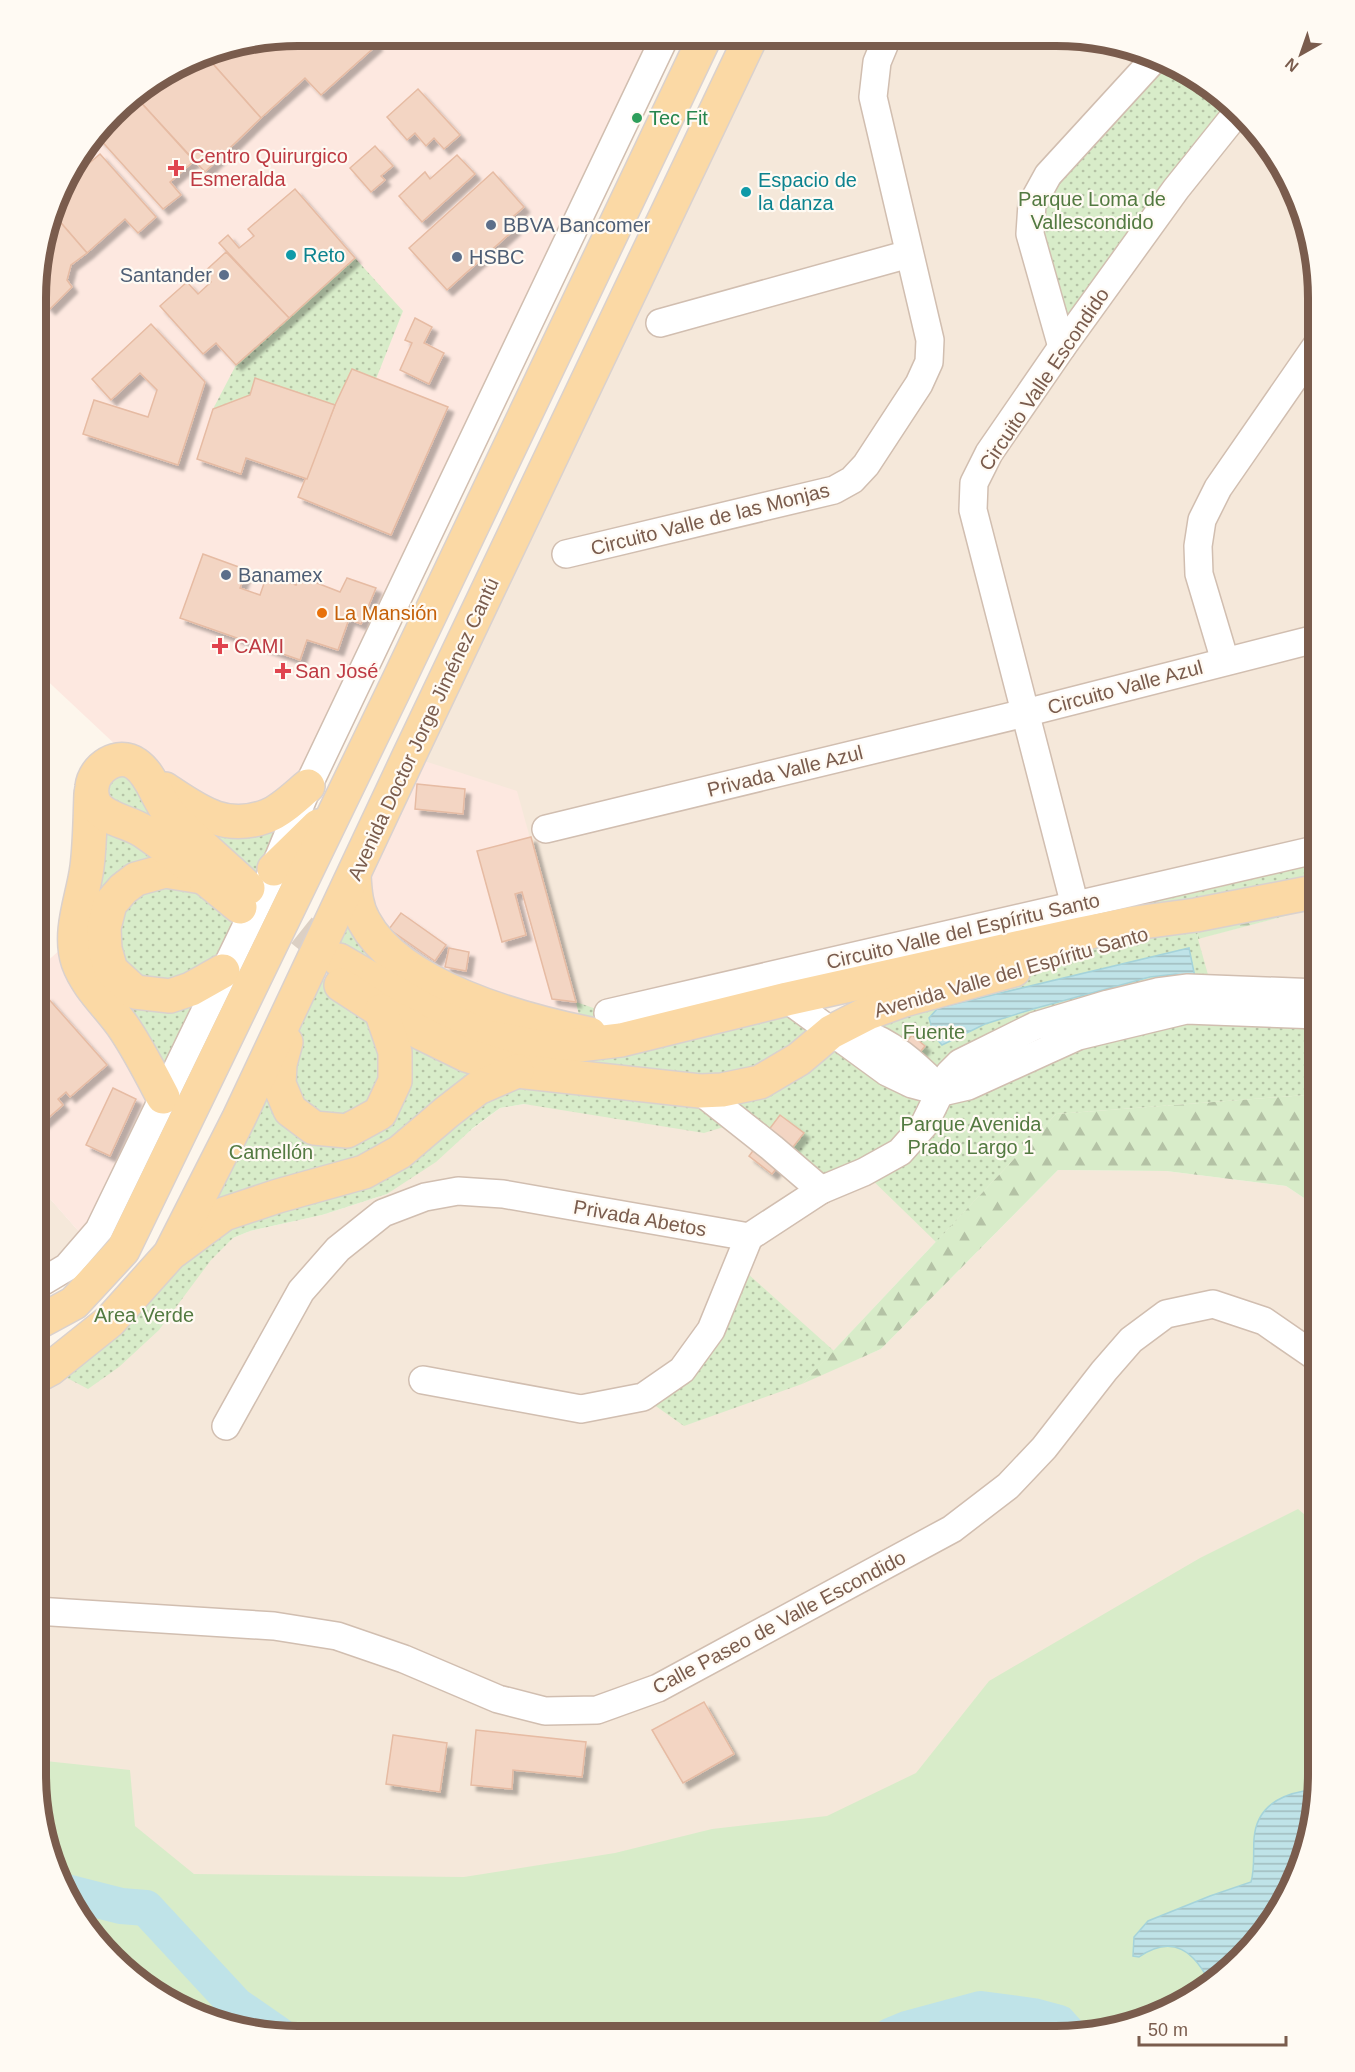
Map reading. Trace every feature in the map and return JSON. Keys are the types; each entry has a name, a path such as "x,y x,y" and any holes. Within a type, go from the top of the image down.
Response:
{"main road":[{"path":"46,1318 74,1304 123,1250 395,688 701,46"},
{"name":"Avenida Doctor Jorge Jiménez Cantú","path":"46,1371 110,1321 170,1254 239,1118 323,975 354,876 747,46"},
{"path":"163,1097 139,1049 89,984 78,961 75,937 76,916 87,863 92,784 103,766 112,760 135,763 148,778 168,812 254,888"},
{"path":"148,778 212,818 239,823 269,816 308,786"},
{"path":"91,794 98,808 109,816 142,830 204,877"},
{"path":"254,888 335,810"},
{"path":"223,971 191,989 170,996 135,992 111,970 105,949 104,928 110,904 123,889 136,879 165,871 254,888"},
{"path":"354,876 356,899 363,920 376,939 416,971 447,989 484,1005 564,1029 614,1027"},
{"name":"Avenida Valle del Espíritu Santo","path":"323,975 423,1009 487,1037 540,1047 614,1027 787,999 1079,922 1135,923 1196,915 1308,893"},
{"name":"Avenida Valle del Espíritu Santo","path":"323,975 381,1011 466,1055 517,1071 711,1091 760,1082 799,1059 831,1032 868,1013 904,1000 1136,937 1196,915"},
{"path":"323,975 280,1064 279,1084 290,1110 314,1128 347,1131 380,1113 395,1081 395,1052 381,1011"},
{"path":"170,1254 224,1214 364,1172 400,1152 478,1088 517,1071"}],"street":[{"path":"46,1280 67,1267 99,1230 223,971 254,888 308,786 661,46"},
{"name":"Circuito Valle de las Monjas","path":"566,554 834,490 852,480 866,465 920,384 929,362 930,340 873,96 877,62 884,46"},
{"path":"1062,347 1030,234 1032,204 1048,175 1149,65"},
{"name":"Circuito Valle Escondido","path":"1079,922 973,510 974,483 989,453 1062,347 1176,189 1233,118"},
{"path":"660,323 909,254"},
{"name":"Circuito Valle Azul","path":"1225,660 1199,573 1198,546 1202,520 1218,488 1308,358"},
{"name":"Circuito Valle Azul","path":"1025,713 1308,641"},
{"name":"Privada Valle Azul","path":"546,830 1025,713"},
{"name":"Circuito Valle del Espíritu Santo","path":"614,1027 1079,922 1308,852"},
{"path":"423,1380 581,1409 643,1397 682,1370 711,1330 749,1238 828,1186 864,1172 900,1152 924,1125 949,1074 960,1063 1035,1026 1157,992 1188,988 1308,993"},
{"path":"787,999 831,1032 860,1033 882,1042 921,1070 942,1092"},
{"path":"942,1092 968,1086 1078,1036 1186,1010 1308,1015"},
{"path":"711,1091 772,1148 828,1186"},
{"name":"Privada Abetos","path":"226,1426 301,1291 338,1249 383,1213 425,1197 458,1191 503,1194 749,1238"},
{"name":"Calle Paseo de Valle Escondido","path":"46,1612 274,1626 337,1636 404,1659 498,1699 545,1711 597,1710 658,1689 952,1529 1008,1486 1044,1448 1131,1340 1166,1314 1213,1304 1264,1321 1308,1351"}],"shaded area":[{"path":"299,46 660,46 308,786 239,823 135,763 46,680 47,282 51,250 66,202 80,173 99,145 132,109 173,80 202,66 250,51"},
{"path":"747,46 1056,46 1105,51 1153,66 1182,80 1223,109 1246,132 1275,173 1289,202 1304,250 1308,282 1308,869 584,1033 365,848"},
{"path":"409,756 517,791 584,1033 484,1005 363,920 365,848"},
{"path":"1308,910 1308,1095 1056,1114 804,1382 881,1349 1058,1170 1166,1171 1286,1186 1308,1201 1308,1790 1304,1822 1289,1870 1275,1899 1246,1940 1223,1963 1196,1983 1153,2006 1105,2021 1056,2026 886,2026 159,1983 132,1963 109,1940 80,1899 66,1870 51,1822 46,1773 46,1371 187,1290 211,1259 233,1238 250,1231 322,1215 387,1194 500,1108 524,1104 740,1122 909,1014"},
{"path":"75,937 163,1097 89,1243 46,1194 46,962"},
{"path":"46,1194 88,1242 46,1277"}],"green space":[{"name":"Parque Loma de Vallescondido","path":"1150,65 1196,89 1235,120 1062,347 1032,204"},
{"path":"355,258 403,311 376,379 352,370 335,405 255,378 250,395 213,409 236,365"},
{"path":"103,766 212,818 308,786 163,1097 75,937"},
{"path":"1308,852 1308,893 1196,916 1198,939 1212,989 1154,1016 1308,1015 1308,1095 1056,1114 936,1242 864,1172 836,1183 722,1090 740,1122 704,1133 524,1104 500,1108 473,1128 436,1162 387,1194 322,1215 250,1231 233,1238 211,1260 159,1330 119,1367 88,1389 50,1369 170,1254 301,987 330,978 339,961 331,925 354,876 396,957 583,1032 576,1002 608,1013","holes":["1136,937 904,1000 831,1032 788,999"]},
{"path":"1308,908 1308,910 1198,939 1196,915"},
{"path":"1308,1095 1308,1201 1286,1186 1166,1171 1058,1170 881,1349 802,1384 1056,1114"},
{"path":"738,1265 834,1351 802,1384 684,1426 643,1397 682,1370"},
{"path":"1298,1509 1308,1518 1308,1790 1304,1822 1289,1870 1275,1899 1235,1952 1182,1992 1153,2006 1105,2021 1056,2026 299,2026 250,2021 202,2006 173,1992 120,1952 80,1899 66,1870 51,1822 46,1761 130,1770 135,1826 194,1874 464,1877 615,1853 712,1829 827,1816 916,1773 989,1681 1200,1558"}],"water":[{"path":"1189,948 1195,977 1176,974 1150,977 985,1024 942,1045 934,1036 929,1018 938,1008"},
{"path":"1304,1791 1308,1793 1304,1822 1295,1854 1275,1899 1235,1952 1206,1976 1190,1955 1173,1947 1162,1947 1139,1957 1133,1956 1134,1937 1148,1921 1251,1882 1254,1839 1259,1820 1263,1812 1276,1800"}],"building":[{"path":"376,46 321,95 305,78 261,118 212,62 250,51 282,47"},
{"path":"212,62 261,118 205,172 141,102 173,80"},
{"path":"418,89 460,135 444,149 434,138 426,146 415,133 407,140 387,117"},
{"path":"141,102 194,161 170,182 181,195 163,209 102,141 120,120"},
{"path":"375,146 393,166 381,176 385,180 371,192 350,168"},
{"path":"100,154 156,217 138,233 125,219 87,253 59,221 83,169"},
{"path":"457,155 475,174 422,222 399,196 425,172 430,179"},
{"path":"493,172 524,207 508,221 515,229 447,290 409,248"},
{"name":"Reto","path":"295,189 355,258 289,318 219,243 228,235 239,248 254,236 248,229"},
{"path":"59,221 87,253 71,265 67,280 72,287 50,309 46,305 47,282 51,250"},
{"path":"226,252 289,318 236,365 216,343 203,354 160,306 187,282 198,294 211,282 203,273"},
{"path":"415,318 432,327 424,343 444,353 429,384 400,370 412,343 405,340"},
{"path":"151,324 205,382 178,465 83,434 94,400 148,417 157,390 140,373 111,400 92,379"},
{"path":"352,369 448,407 391,535 298,497"},
{"path":"255,378 335,405 307,479 246,458 241,474 197,459 213,409 250,395"},
{"path":"203,554 247,570 240,588 260,595 267,575 296,585 299,576 340,592 347,578 376,588 361,624 349,619 338,650 307,640 300,660 180,618"},
{"path":"417,784 465,789 463,814 415,809"},
{"path":"531,837 576,1002 552,999 522,892 515,894 526,935 502,942 477,851"},
{"path":"401,913 446,945 435,961 389,929"},
{"path":"449,948 469,952 466,971 445,967"},
{"path":"46,996 107,1065 70,1097 66,1092 58,1099 63,1105 46,1120"},
{"path":"912,1035 925,1046 894,1084 881,1074"},
{"path":"113,1088 136,1099 110,1156 86,1145"},
{"path":"780,1115 804,1133 772,1174 749,1156"},
{"path":"704,1702 734,1754 683,1783 652,1730"},
{"path":"476,1730 586,1742 582,1777 513,1770 512,1789 471,1785"},
{"path":"393,1735 447,1743 440,1792 386,1784"}],"waterway":[{"path":"78,1895 121,1906 146,1908 236,2005 261,2022"},
{"path":"918,2026 981,2009 1033,2016 1061,2026"}],"tunnel":[{"path":"263,900 339,960"}],"place":[{"name":"Tec Fit","path":"637,118"},
{"name":"Centro Quirurgico Esmeralda","path":"176,168"},
{"name":"Espacio de la danza","path":"746,192"},
{"name":"BBVA Bancomer","path":"491,225"},
{"name":"Reto","path":"291,255"},
{"name":"HSBC","path":"457,257"},
{"name":"Santander","path":"224,275"},
{"name":"Banamex","path":"226,575"},
{"name":"La Mansión","path":"322,613"},
{"name":"CAMI","path":"220,646"},
{"name":"San José","path":"283,671"}],"park label":[{"name":"Fuente","path":"934,1032"},
{"name":"Parque Avenida Prado Largo 1","path":"971,1136"},
{"name":"Camellón","path":"271,1152"},
{"name":"Area Verde","path":"144,1315"}]}
